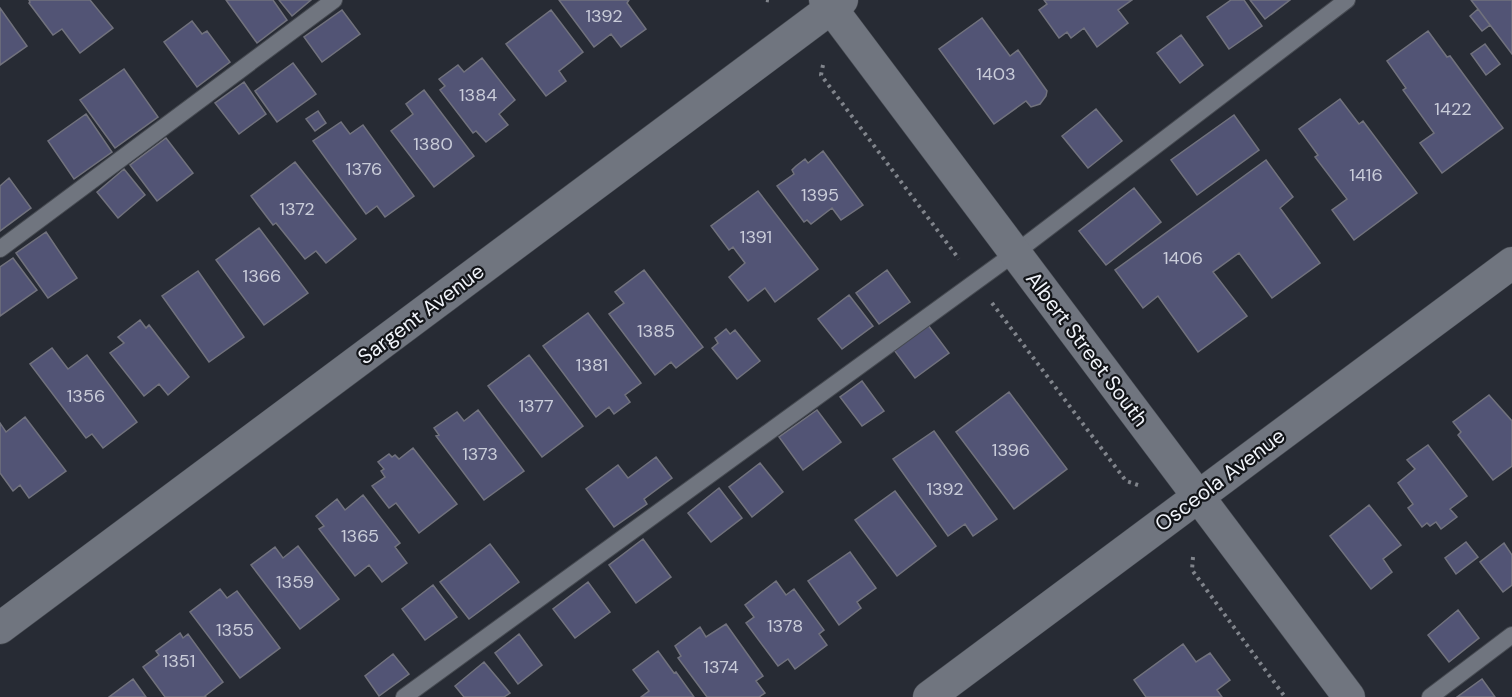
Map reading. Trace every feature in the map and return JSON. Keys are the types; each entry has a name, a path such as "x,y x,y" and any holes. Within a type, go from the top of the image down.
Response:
{"street":[{"name":"Albert Street South","path":"833,3 1015,253 1349,697"},
{"name":"Sargent Avenue","path":"0,628 833,3"},
{"name":"Osceola Avenue","path":"928,697 1512,263"}],"lane":[{"path":"0,249 334,0"},
{"path":"404,697 1015,253 1347,0"},
{"path":"1430,697 1512,635"}],"path":[{"path":"766,0 772,1"},
{"path":"1193,557 1192,570 1285,697"}],"building":[{"path":"29,0 90,0 113,28 80,53 62,29 53,35"},
{"path":"226,0 273,0 287,20 257,43"},
{"path":"279,0 311,0 292,16"},
{"path":"559,0 629,0 627,3 646,29 621,47 611,34 594,47"},
{"path":"1044,0 1132,0 1118,10 1128,23 1097,47 1084,28 1071,38 1067,32 1059,38 1039,10 1047,4"},
{"path":"1231,0 1244,0 1262,26 1229,49 1207,17"},
{"path":"1250,0 1290,0 1265,19"},
{"path":"1471,0 1512,0 1512,54 1478,9"},
{"path":"0,8 27,46 0,65"},
{"path":"1478,9 1490,25 1482,31 1470,16"},
{"path":"342,10 360,34 322,62 304,37"},
{"path":"551,10 583,52 559,71 566,81 546,96 506,44"},
{"path":"982,18 1010,56 1018,50 1047,91 1040,104 1031,107 1026,101 994,124 939,49"},
{"path":"192,21 202,34 207,31 230,62 197,87 164,42"},
{"path":"1428,31 1447,57 1450,56 1503,128 1442,173 1420,143 1434,133 1403,90 1406,88 1387,61"},
{"path":"1181,35 1203,65 1180,83 1157,53"},
{"path":"1485,44 1500,64 1486,75 1471,54"},
{"path":"482,58 515,100 499,114 508,125 486,142 476,131 473,133 440,90 445,86 439,79 458,65 464,72"},
{"path":"293,63 316,94 277,122 255,91"},
{"path":"124,69 158,117 115,148 80,100"},
{"path":"244,82 266,114 239,134 215,103"},
{"path":"424,90 474,156 434,187 391,131 413,114 406,104"},
{"path":"1340,99 1359,124 1363,121 1417,193 1354,240 1332,210 1347,199 1315,157 1318,155 1299,129"},
{"path":"1096,109 1122,141 1088,168 1062,136"},
{"path":"318,111 326,123 315,131 306,119"},
{"path":"86,114 112,152 74,179 48,141"},
{"path":"1234,115 1259,150 1197,195 1171,160"},
{"path":"341,122 350,134 363,125 414,196 385,217 377,206 366,214 313,141"},
{"path":"166,138 193,173 157,201 130,165"},
{"path":"823,151 863,205 841,220 832,208 811,224 807,220 804,222 777,186 794,174 792,170 805,159 808,163"},
{"path":"1266,160 1293,197 1280,208 1320,263 1272,298 1239,253 1213,272 1247,316 1198,352 1158,296 1143,308 1115,270"},
{"path":"295,162 356,239 326,263 316,251 305,259 276,223 273,225 251,196"},
{"path":"124,169 145,195 118,218 97,192"},
{"path":"9,178 31,208 0,231 0,186"},
{"path":"1134,188 1161,222 1106,265 1079,231"},
{"path":"758,191 818,269 775,302 765,288 748,301 729,277 745,263 733,247 729,250 711,226"},
{"path":"259,228 308,293 264,325 216,260"},
{"path":"46,232 77,278 48,298 16,253"},
{"path":"13,258 37,290 0,316 0,267"},
{"path":"644,270 703,347 676,368 671,362 655,375 609,314 624,303 615,292"},
{"path":"887,270 910,302 879,324 856,293"},
{"path":"198,271 244,337 209,362 162,296"},
{"path":"849,295 873,326 842,349 818,319"},
{"path":"588,313 641,383 625,395 630,402 614,414 609,407 596,417 543,346"},
{"path":"140,320 146,328 149,325 189,377 168,395 159,384 144,396 110,353 124,343 118,337"},
{"path":"925,321 949,353 915,378 891,346"},
{"path":"726,329 730,334 735,330 760,361 737,379 712,348 718,343 715,338"},
{"path":"52,348 68,369 87,355 137,422 103,448 92,434 86,438 30,364"},
{"path":"529,355 583,426 542,457 488,386"},
{"path":"862,381 884,411 862,426 840,397"},
{"path":"1009,392 1067,469 1014,509 956,432"},
{"path":"1489,395 1512,421 1512,466 1493,480 1458,435 1461,432 1453,422"},
{"path":"478,410 524,471 484,500 436,436 439,435 434,428 457,412 464,421"},
{"path":"817,410 841,442 803,470 779,437"},
{"path":"25,417 66,471 29,498 20,485 13,491 0,473 0,423 6,432"},
{"path":"934,431 997,519 973,536 965,524 948,536 893,459"},
{"path":"1428,445 1467,496 1450,509 1457,517 1441,529 1436,522 1430,526 1427,523 1422,527 1408,508 1413,504 1398,483 1415,469 1407,460"},
{"path":"413,448 457,504 419,533 396,503 389,508 372,486 385,477 381,471 384,469 378,462 389,454 399,459"},
{"path":"656,457 672,478 644,499 647,504 614,527 586,489 618,465 628,478"},
{"path":"760,463 783,492 752,517 729,487"},
{"path":"719,488 742,518 711,542 688,513"},
{"path":"895,491 936,546 897,576 855,520"},
{"path":"363,495 400,543 395,547 407,563 382,582 369,565 355,576 319,529 324,526 316,516 337,499 345,510"},
{"path":"1369,505 1401,545 1383,559 1392,572 1371,589 1330,536"},
{"path":"643,539 671,577 636,603 609,565"},
{"path":"1466,542 1478,557 1456,574 1445,558"},
{"path":"1504,543 1512,555 1512,585 1503,592 1480,562"},
{"path":"490,544 519,582 469,619 440,582"},
{"path":"298,546 339,599 300,629 251,565 275,547 283,558"},
{"path":"850,552 876,588 857,602 861,608 839,625 808,581"},
{"path":"776,581 786,595 794,589 824,630 819,634 827,645 795,669 788,659 778,666 746,623 754,617 745,605"},
{"path":"588,582 610,612 575,638 553,609"},
{"path":"433,585 457,617 425,640 402,609"},
{"path":"220,589 227,598 237,591 280,648 240,678 190,612"},
{"path":"1458,610 1479,638 1449,662 1428,635"},
{"path":"726,624 763,676 756,681 765,693 759,697 707,697 678,658 681,656 675,646 700,627 706,637"},
{"path":"180,633 183,638 188,634 223,682 206,697 165,697 143,667 159,655 156,651"},
{"path":"519,634 542,665 518,684 495,653"},
{"path":"1183,644 1196,662 1210,653 1230,680 1217,690 1222,697 1146,697 1134,680"},
{"path":"658,651 694,697 641,697 649,691 633,670"},
{"path":"393,654 409,674 379,696 365,676"},
{"path":"484,662 510,693 504,697 464,697 455,686"},
{"path":"133,679 146,697 109,697"},
{"path":"1482,679 1495,697 1457,697"}]}
